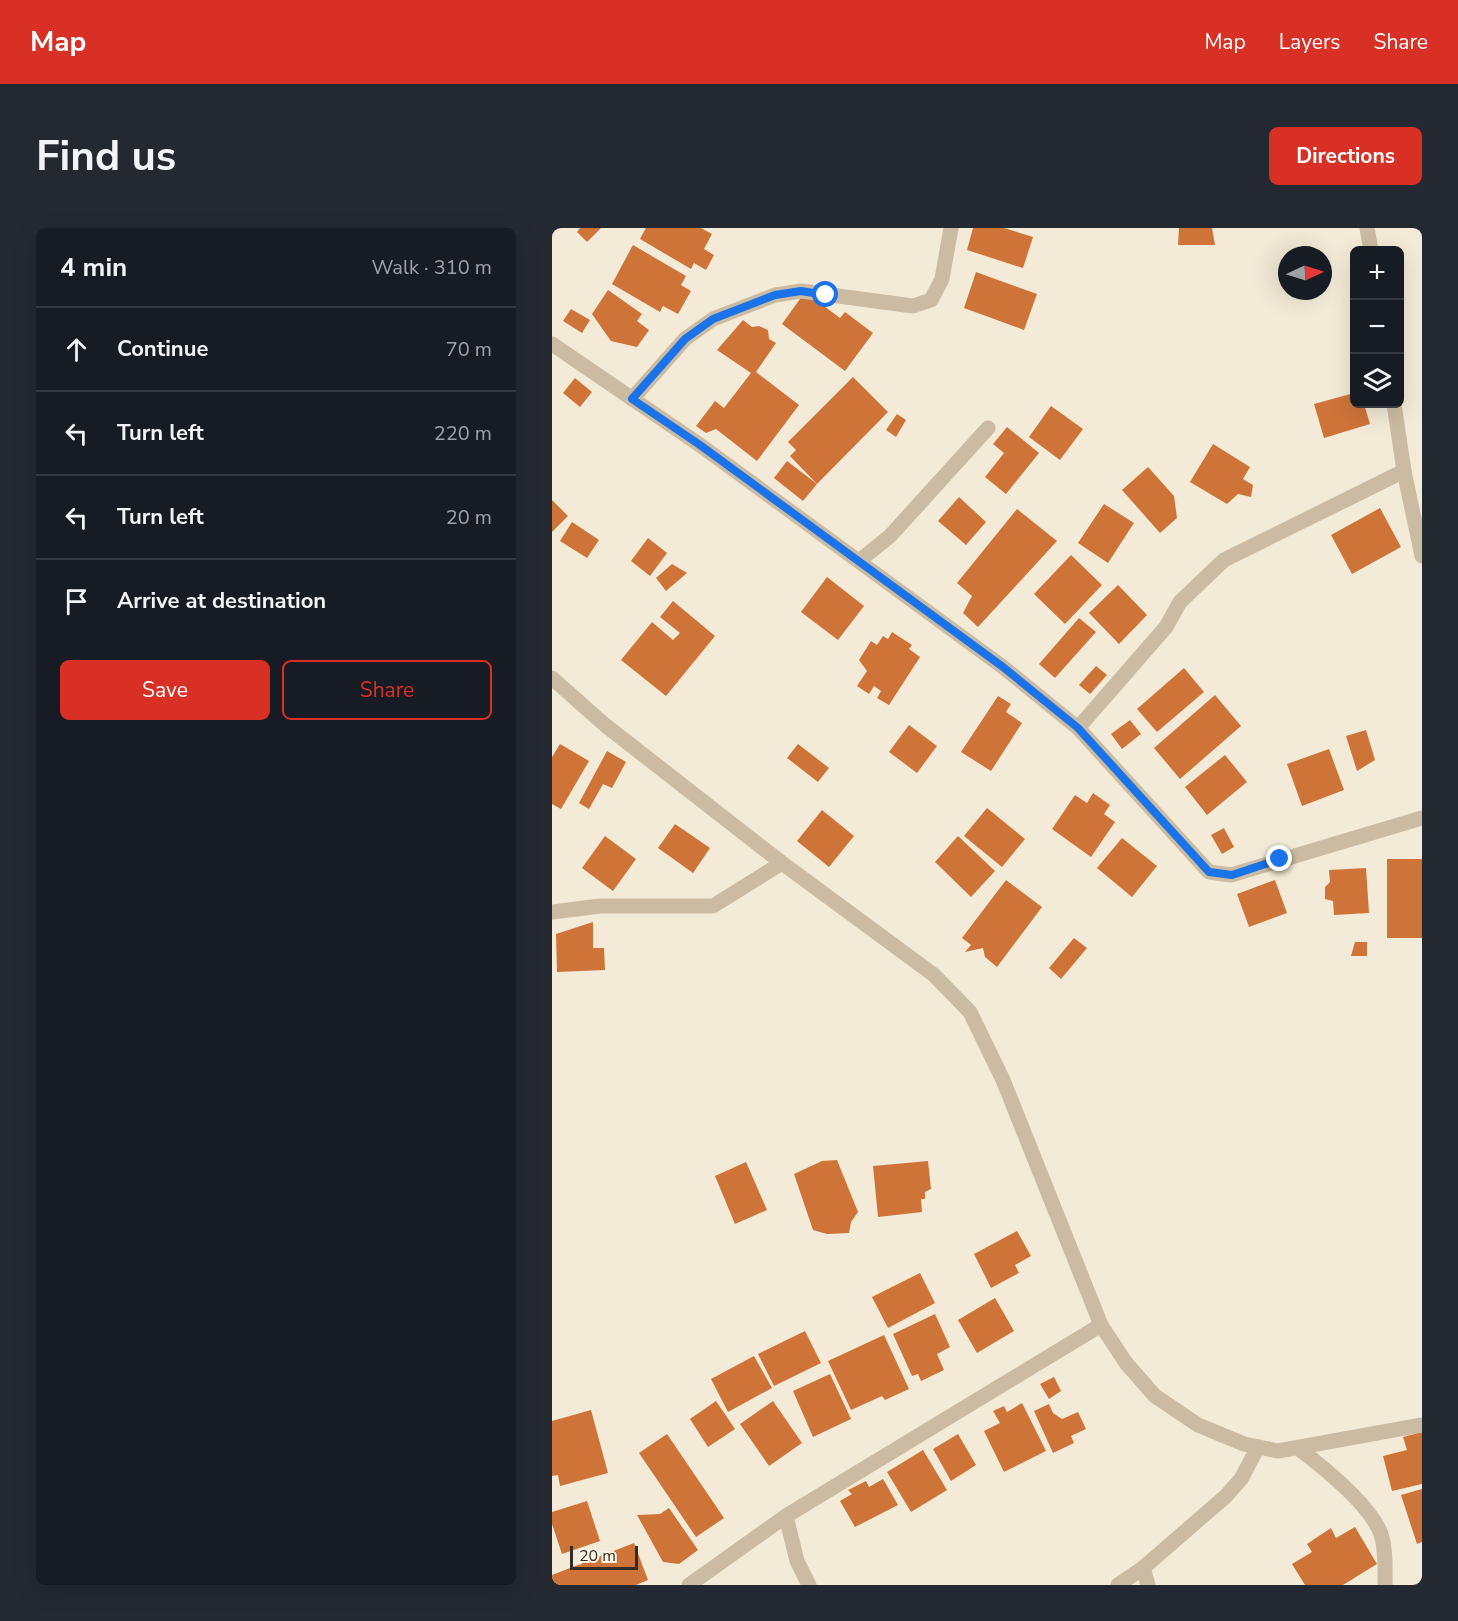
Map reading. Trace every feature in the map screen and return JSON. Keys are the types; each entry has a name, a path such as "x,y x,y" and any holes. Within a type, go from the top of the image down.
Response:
{"street":[{"path":"632,399 685,339 713,319 775,295 801,291 913,306 931,300 942,279 951,228"},
{"path":"1367,228 1370,246"},
{"path":"552,344 700,445 1003,667 1078,728 1209,872 1232,875 1422,818"},
{"path":"1395,408 1404,471 1422,556"},
{"path":"859,561 890,536 988,428"},
{"path":"1078,728 1166,627 1180,603 1224,560 1404,471"},
{"path":"552,678 605,725 782,863 934,975 970,1012 1003,1080 1101,1324 1126,1363 1155,1396 1198,1425 1244,1444 1278,1451 1422,1425"},
{"path":"552,912 600,906 713,906 782,863"},
{"path":"689,1585 786,1516 1101,1324"},
{"path":"1118,1585 1143,1568 1226,1496 1241,1479 1258,1447"},
{"path":"1298,1448 1321,1466 1372,1518 1381,1534 1385,1585"},
{"path":"786,1516 798,1561 809,1585"},
{"path":"1143,1568 1148,1585"}],"building":[{"path":"580,228 601,228 587,242 577,232"},
{"path":"646,228 701,228 712,234 704,249 714,255 706,270 694,263 691,269 640,239"},
{"path":"973,228 1004,228 1033,237 1023,268 967,250"},
{"path":"1179,228 1212,228 1215,245 1178,245"},
{"path":"633,245 686,276 681,285 691,291 678,314 663,306 660,312 612,284"},
{"path":"976,272 1037,294 1024,330 964,308"},
{"path":"608,290 642,314 637,321 649,330 637,347 611,341 592,314"},
{"path":"805,292 840,318 845,312 873,333 845,371 782,324"},
{"path":"571,309 590,320 582,333 563,321"},
{"path":"743,320 752,327 759,326 768,330 769,339 776,343 756,372 799,405 757,461 716,429 706,433 696,426 715,401 724,408 751,373 717,350"},
{"path":"853,377 888,412 817,484 790,456 796,450 788,442"},
{"path":"575,378 592,392 580,407 563,393"},
{"path":"1350,394 1350,408 1365,408 1370,424 1324,438 1314,404"},
{"path":"1051,406 1083,429 1060,460 1029,437"},
{"path":"897,414 906,420 896,437 886,430"},
{"path":"1007,427 1039,453 1006,494 985,477 1004,453 993,444"},
{"path":"1213,444 1250,467 1243,479 1253,485 1251,497 1238,494 1227,504 1190,482"},
{"path":"787,461 817,484 803,501 774,478"},
{"path":"1148,467 1174,496 1177,518 1160,533 1122,490"},
{"path":"959,497 986,522 966,545 938,521"},
{"path":"552,500 568,516 552,532"},
{"path":"1104,504 1134,523 1108,563 1078,543"},
{"path":"1380,508 1401,547 1352,574 1331,535"},
{"path":"1017,509 1057,541 978,627 963,613 972,596 957,583"},
{"path":"572,522 599,540 587,558 560,541"},
{"path":"648,538 667,553 650,576 631,561"},
{"path":"1071,555 1102,585 1065,624 1034,594"},
{"path":"672,564 687,573 666,591 656,578"},
{"path":"827,577 864,606 838,640 801,612"},
{"path":"1118,585 1147,615 1119,644 1089,613"},
{"path":"673,601 715,636 666,696 621,660 652,622 673,640 680,633 660,617"},
{"path":"1079,618 1096,632 1055,678 1039,664"},
{"path":"892,632 912,645 909,649 920,657 889,705 877,698 881,691 874,686 869,694 857,686 867,671 859,660 871,641 877,645 883,636 888,639"},
{"path":"1096,666 1107,675 1090,694 1079,685"},
{"path":"1184,668 1204,692 1157,732 1137,709"},
{"path":"1215,695 1241,726 1180,779 1154,748"},
{"path":"998,696 1011,704 1006,712 1022,723 991,771 961,752"},
{"path":"1130,720 1141,734 1122,749 1111,734"},
{"path":"909,725 937,746 917,773 889,752"},
{"path":"1366,730 1375,760 1357,771 1346,736"},
{"path":"560,744 589,761 561,809 552,804 552,757"},
{"path":"798,744 829,768 818,782 787,758"},
{"path":"1329,749 1344,790 1302,806 1287,764"},
{"path":"607,751 626,762 612,788 603,784 589,809 579,803"},
{"path":"1225,755 1247,782 1207,815 1185,787"},
{"path":"1093,793 1110,805 1104,814 1115,822 1091,857 1052,829 1075,795 1087,803"},
{"path":"987,808 1025,839 1002,867 964,836"},
{"path":"822,810 854,836 829,867 797,841"},
{"path":"675,824 710,848 693,873 658,848"},
{"path":"1224,828 1234,847 1222,854 1211,835"},
{"path":"605,836 636,859 613,891 582,868"},
{"path":"958,836 995,871 971,897 935,862"},
{"path":"1122,838 1157,866 1132,897 1097,868"},
{"path":"1387,859 1422,859 1422,938 1387,938"},
{"path":"1366,868 1369,913 1334,915 1333,901 1325,899 1325,887 1330,882 1329,870"},
{"path":"1006,880 1042,907 997,967 985,957 983,948 965,952 971,945 962,938"},
{"path":"1275,880 1287,913 1249,927 1237,894"},
{"path":"593,922 593,948 604,948 605,970 557,972 556,934"},
{"path":"1074,938 1087,948 1061,979 1049,968"},
{"path":"1355,942 1367,942 1367,956 1351,956"},
{"path":"837,1160 858,1212 851,1222 849,1233 827,1234 813,1230 794,1174 822,1161"},
{"path":"928,1161 931,1189 925,1192 925,1199 921,1199 922,1212 878,1217 873,1166"},
{"path":"746,1162 767,1210 735,1224 715,1176"},
{"path":"1017,1231 1031,1256 1015,1265 1019,1273 991,1288 974,1254"},
{"path":"920,1273 935,1303 888,1328 872,1297"},
{"path":"995,1298 1014,1331 977,1353 958,1320"},
{"path":"935,1314 950,1347 937,1354 944,1370 921,1381 918,1374 912,1376 893,1334"},
{"path":"805,1331 821,1363 774,1386 758,1354"},
{"path":"884,1335 909,1389 885,1400 882,1396 851,1410 828,1361"},
{"path":"754,1356 772,1388 728,1412 711,1379"},
{"path":"830,1374 851,1419 813,1437 793,1391"},
{"path":"1054,1377 1061,1391 1049,1399 1040,1384"},
{"path":"716,1401 735,1429 708,1447 690,1419"},
{"path":"773,1401 802,1443 769,1466 740,1424"},
{"path":"1022,1403 1046,1451 1004,1472 984,1431 1000,1423 993,1411 1004,1406 1007,1412"},
{"path":"1049,1404 1053,1413 1062,1419 1078,1412 1086,1429 1071,1436 1074,1443 1053,1453 1034,1411"},
{"path":"591,1410 608,1473 560,1486 558,1475 552,1476 552,1421"},
{"path":"1422,1432 1422,1484 1392,1491 1383,1456 1407,1450 1403,1437"},
{"path":"667,1434 724,1518 696,1537 639,1453"},
{"path":"958,1434 976,1465 951,1481 933,1449"},
{"path":"923,1450 947,1490 911,1512 887,1472"},
{"path":"883,1479 898,1505 855,1527 840,1501 852,1494 848,1490 866,1481 869,1487"},
{"path":"1422,1489 1422,1542 1417,1544 1401,1495"},
{"path":"587,1501 600,1541 562,1554 552,1524 552,1512"},
{"path":"669,1508 698,1550 679,1564 663,1562 637,1515 660,1514"},
{"path":"1355,1527 1377,1564 1343,1585 1305,1585 1292,1564 1312,1552 1307,1544 1331,1528 1336,1538"},
{"path":"634,1543 648,1580 636,1585 552,1585 552,1575"}],"route":[{"path":"826,295 801,291 775,295 713,319 685,339 632,399 700,445 1003,667 1078,728 1167,823 1192,855 1209,872 1232,875 1280,859"}]}
